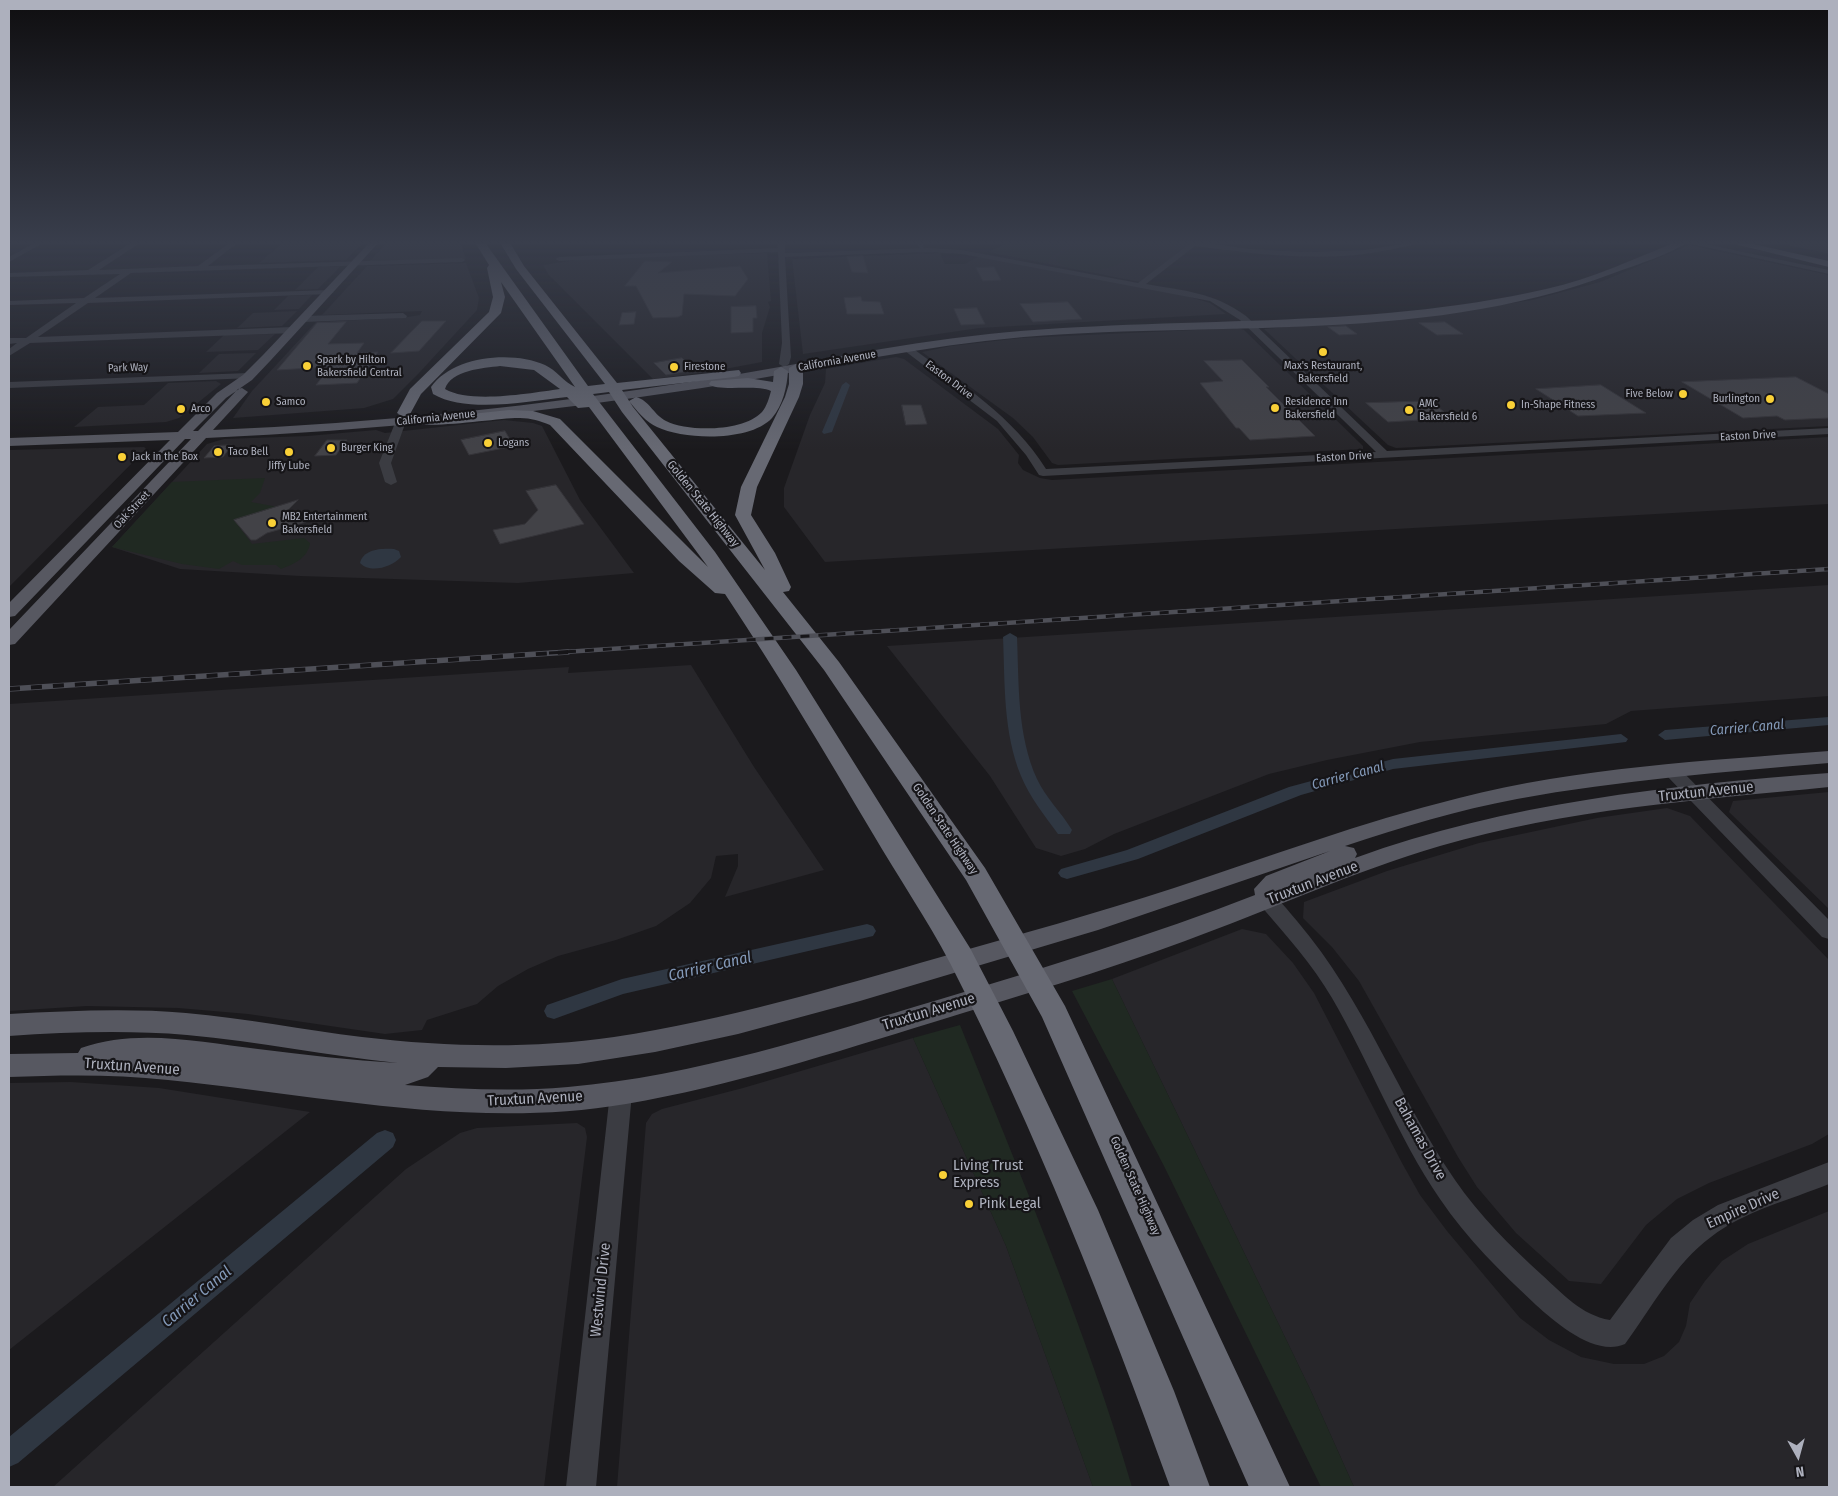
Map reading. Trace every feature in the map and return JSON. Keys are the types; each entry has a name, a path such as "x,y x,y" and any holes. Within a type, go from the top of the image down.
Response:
{"highway":[{"path":"496,311 415,392 407,418 446,420 513,414 549,419 561,427 685,557 742,605"},
{"path":"527,311 581,385 595,413"},
{"name":"Golden State Highway","path":"554,311 608,379 634,408 800,627 832,666 976,875 1055,1014 1270,1487"},
{"path":"595,413 566,388 534,365 506,362 476,366 456,371 442,379 438,389 450,398 463,400 537,396 734,373"},
{"path":"634,408 670,428 695,432 720,431 742,427 762,420 772,406 787,368"},
{"path":"787,368 796,384 792,397 749,488 744,503 743,515 766,553 800,627"},
{"path":"689,386 754,382 771,385 778,390"},
{"name":"Golden State Highway","path":"595,413 615,434 709,556 786,670 960,956 998,1031 1086,1222 1155,1391 1190,1487"}],"main road":[{"name":"Oak Street","path":"9,612 186,430 230,387 249,376 312,311"},
{"name":"California Avenue","path":"9,434 208,430 407,418 689,386 974,336 1377,311"},
{"name":"California Avenue","path":"407,418 440,410 787,368 908,349 974,336 1018,331 1022,328 1246,320"},
{"path":"1037,333 1046,330 1094,327 1096,324"},
{"name":"Oak Street","path":"9,640 208,430 247,387 249,376"},
{"path":"440,410 537,396"},
{"name":"California Avenue","path":"9,442 186,430"},
{"name":"Truxtun Avenue","path":"9,1025 131,1020 238,1029 329,1044 477,1058 549,1056 612,1049 721,1028 804,1008 1136,910 1415,816 1514,793 1577,783 1672,771 1829,757"},
{"name":"Truxtun Avenue","path":"9,1066 107,1064 167,1068 411,1099 476,1102 548,1100 621,1093 733,1069 811,1049 1172,936 1378,858 1493,824 1607,803 1829,780"},
{"path":"1267,900 1266,889 1274,882 1385,840 1415,816"},
{"path":"44,1064 128,1049 176,1050 332,1070 398,1075 418,1069 432,1055"}],"street":[{"path":"9,353 70,311"},
{"path":"784,311 787,368"},
{"path":"1233,311 1246,320 1385,455"},
{"path":"304,319 403,316"},
{"path":"9,341 293,330"},
{"name":"Easton Drive","path":"908,349 1007,424 1030,451 1043,473 1829,431"},
{"name":"Park Way","path":"9,385 249,376"},
{"path":"391,482 385,463 407,418"},
{"path":"1672,771 1829,932"},
{"name":"Bahamas Drive","path":"1267,900 1328,974 1438,1173 1464,1211 1496,1249 1568,1317 1594,1331 1616,1334"},
{"name":"Westwind Drive","path":"581,1487 621,1093"},
{"name":"Empire Drive","path":"1616,1334 1680,1246 1702,1228 1727,1213 1829,1173"}],"shaded area":[{"path":"297,311 282,326 237,328 253,313"},
{"path":"326,311 476,311 393,399 364,408 233,418 252,391 316,322 401,318 420,315 422,311 322,315"},
{"path":"585,311 769,311 762,333 762,362 653,379"},
{"path":"798,311 1221,311 1226,314 979,328 803,354"},
{"path":"1461,311 1829,311 1829,426 1396,448 1388,445 1264,329"},
{"path":"1238,328 1244,330 1363,446 1363,449 1058,465 1052,463 1033,437 1013,418 922,352 951,346 1021,338"},
{"path":"275,334 258,350 206,352 224,335"},
{"path":"256,353 238,371 199,373 219,354"},
{"path":"896,357 904,359 998,429 1019,455 1018,463 1023,470 1040,478 1052,480 1829,437 1829,504 825,562 784,507 784,488 810,415 825,383 826,369"},
{"path":"216,381 221,384 179,418 166,422 74,427 98,407 144,405 168,383"},
{"path":"504,420 533,423 542,426 580,500 634,573 518,583 300,576 180,569 112,547 207,444 224,439 308,436 376,430 385,433"},
{"path":"144,447 146,449 9,587 9,450"},
{"path":"265,478 260,493 251,502 278,507 234,520 252,544 304,538 310,543 309,548 300,560 291,565 281,569 276,565 242,565 233,561 219,569 182,564 112,547 172,482"},
{"path":"379,549 399,551 401,557 392,564 375,569 360,563 362,558 369,552"},
{"path":"1829,585 1829,696 1631,711 1606,724 1420,742 1327,760 1269,774 1114,834 1085,849 1061,856 1036,848 990,776 887,646"},
{"path":"691,665 754,767 824,870 725,897 738,866 738,854 716,856 711,878 690,903 656,926 616,940 558,956 528,969 498,986 477,1004 427,1020 422,1030 385,1034 248,1014 178,1008 87,1006 9,1011 9,704 569,667 568,673"},
{"path":"1829,792 1829,909 1729,812 1733,801"},
{"path":"1667,808 1690,816 1829,960 1829,1134 1812,1144 1709,1183 1677,1199 1646,1225 1601,1284 1569,1281 1516,1233 1477,1187 1458,1157 1359,981 1332,947 1303,918 1304,902 1387,871 1479,843 1597,818"},
{"path":"1242,929 1266,934 1293,963 1314,993 1402,1163 1420,1195 1447,1231 1520,1318 1549,1340 1581,1357 1614,1364 1644,1364 1664,1356 1679,1342 1686,1326 1690,1303 1722,1261 1748,1244 1829,1211 1829,1487 1354,1487 1311,1391 1112,979"},
{"path":"1112,979 1311,1391 1354,1487 1321,1487 1164,1166 1072,991"},
{"path":"960,1025 1052,1254 1114,1428 1132,1487 1093,1487 1006,1246 913,1038"},
{"path":"913,1038 1006,1246 1093,1487 617,1487 646,1123 652,1114 662,1109 743,1088"},
{"path":"71,1082 159,1088 310,1112 9,1350 9,1083"},
{"path":"577,1123 585,1128 587,1137 544,1487 53,1487 406,1169 460,1133 477,1128"}],"building":[{"path":"649,311 682,311 682,315 678,317 653,318"},
{"path":"731,311 756,311 757,318 753,318 753,332 731,333"},
{"path":"846,311 883,311 884,314 847,314"},
{"path":"955,311 978,311 985,324 961,325"},
{"path":"1025,311 1075,311 1082,319 1033,322"},
{"path":"636,312 634,324 619,325 622,313"},
{"path":"422,321 446,321 419,351 391,353"},
{"path":"346,322 328,344 364,343 357,353 378,352 357,383 316,385 330,367 277,370 317,323"},
{"path":"1445,322 1463,334 1437,335 1419,323"},
{"path":"1346,326 1357,334 1339,335 1328,327"},
{"name":"Firestone","path":"682,358 694,370 666,375 654,363"},
{"path":"1242,360 1315,436 1250,440 1239,428 1236,428 1200,383 1223,381 1204,361"},
{"name":"Burlington","path":"1796,377 1829,394 1829,418 1785,420 1777,416 1743,418 1682,382"},
{"path":"1601,385 1646,413 1578,416 1536,389"},
{"name":"AMC Bakersfield 6","path":"1430,401 1452,418 1388,422 1366,403"},
{"path":"902,405 921,405 927,424 906,425"},
{"name":"Logans","path":"505,431 514,446 469,455 461,440"},
{"name":"Burger King","path":"327,440 347,440 336,455 315,456"},
{"name":"Taco Bell","path":"232,445 223,457 204,458 214,446"},
{"path":"556,485 584,524 500,544 493,530 525,524 538,510 526,491"},
{"name":"MB2 Entertainment Bakersfield","path":"298,500 280,518 306,520 306,522 267,533 256,540 251,540 234,520"}],"waterway":[{"path":"827,432 846,385"},
{"path":"1010,637 1014,718 1022,759 1029,778 1039,796 1064,830"},
{"name":"Carrier Canal","path":"1665,735 1829,721"},
{"name":"Carrier Canal","path":"1067,873 1132,855 1295,791 1393,764 1621,739"},
{"name":"Carrier Canal","path":"554,1011 622,987 867,931"},
{"name":"Carrier Canal","path":"9,1454 385,1140"}],"railway":[{"path":"549,653 1829,569"},
{"path":"9,689 568,652"}],"place":[{"name":"Max's Restaurant, Bakersfield","path":"1323,352"},
{"name":"Spark by Hilton Bakersfield Central","path":"307,366"},
{"name":"Firestone","path":"674,367"},
{"name":"Five Below","path":"1683,394"},
{"name":"Burlington","path":"1770,399"},
{"name":"Samco","path":"266,402"},
{"name":"In-Shape Fitness","path":"1511,405"},
{"name":"Residence Inn Bakersfield","path":"1275,408"},
{"name":"Arco","path":"181,409"},
{"name":"AMC Bakersfield 6","path":"1409,410"},
{"name":"Logans","path":"488,443"},
{"name":"Burger King","path":"331,448"},
{"name":"Taco Bell","path":"218,452"},
{"name":"Jiffy Lube","path":"289,452"},
{"name":"Jack in the Box","path":"122,457"},
{"name":"MB2 Entertainment Bakersfield","path":"272,523"},
{"name":"Living Trust Express","path":"943,1175"},
{"name":"Pink Legal","path":"969,1204"}]}
